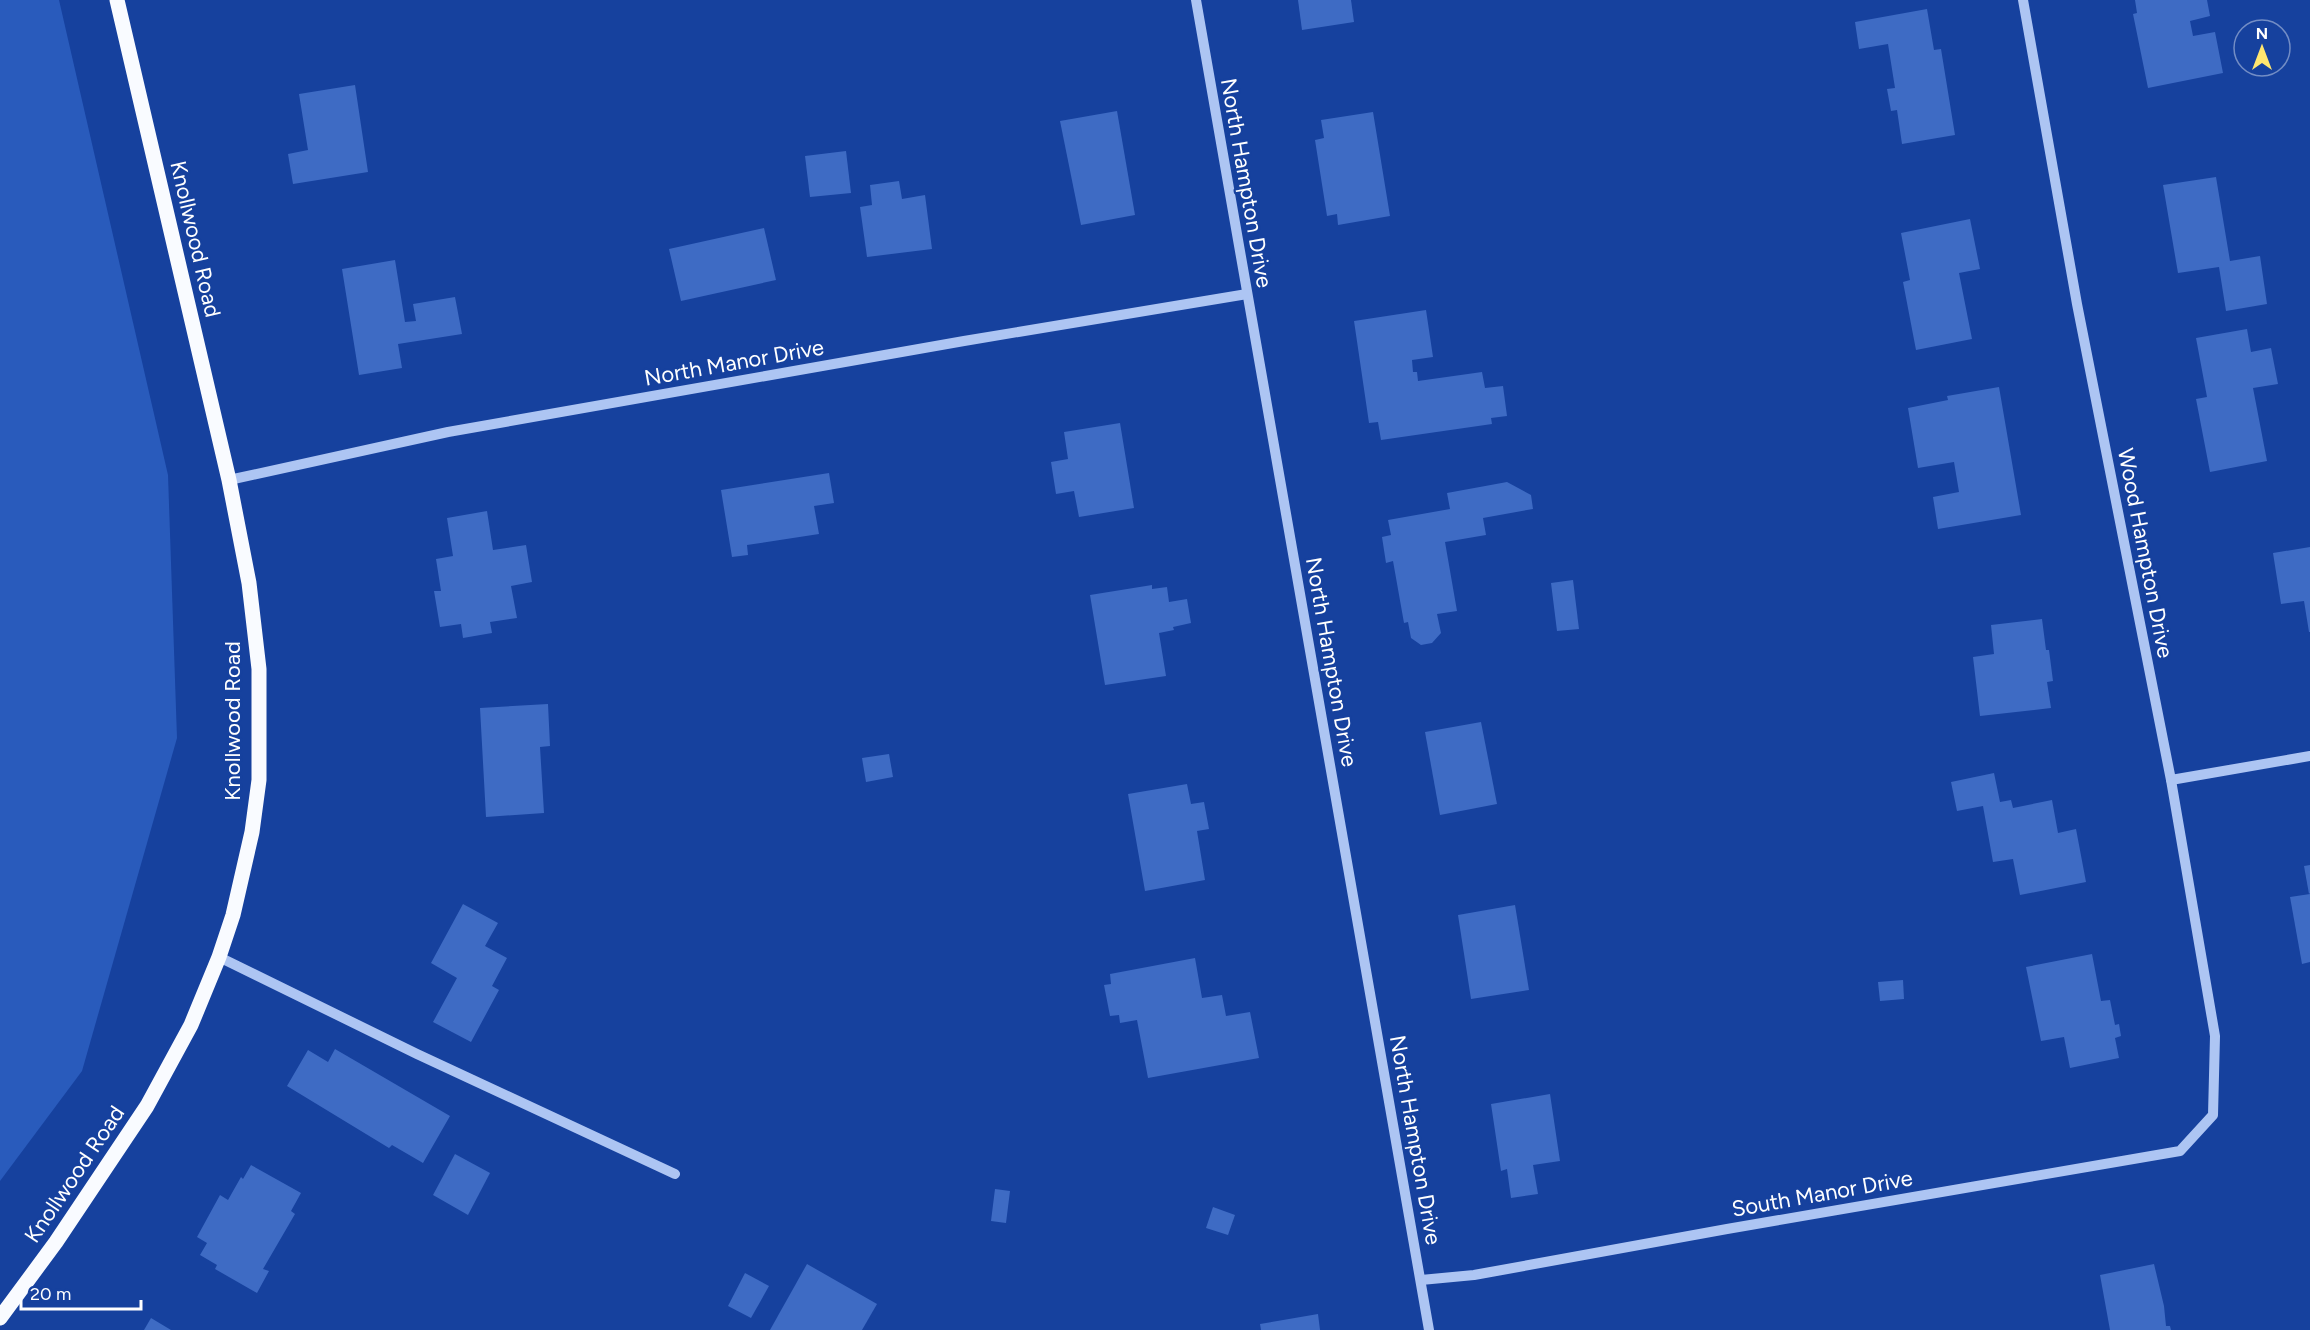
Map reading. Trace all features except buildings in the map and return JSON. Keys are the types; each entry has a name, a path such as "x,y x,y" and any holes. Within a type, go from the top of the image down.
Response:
{"main road":[{"name":"Knollwood Road","path":"0,1318 56,1242 147,1106 191,1025 219,957 233,915 252,832 259,780 259,669 249,583 229,480 117,0"}],"street":[{"name":"North Hampton Drive","path":"1196,0 1429,1330"},
{"name":"Wood Hampton Drive","path":"2023,0 2077,304 2171,780 2215,1036 2213,1115"},
{"name":"North Manor Drive","path":"229,480 448,432 964,341 1247,294"},
{"path":"2171,780 2310,756"},
{"path":"219,957 417,1054 675,1174"},
{"name":"South Manor Drive","path":"1421,1280 1474,1275 2180,1151 2213,1115"}],"shaded area":[{"path":"0,0 59,0 168,475 177,738 82,1071 0,1181"}]}
